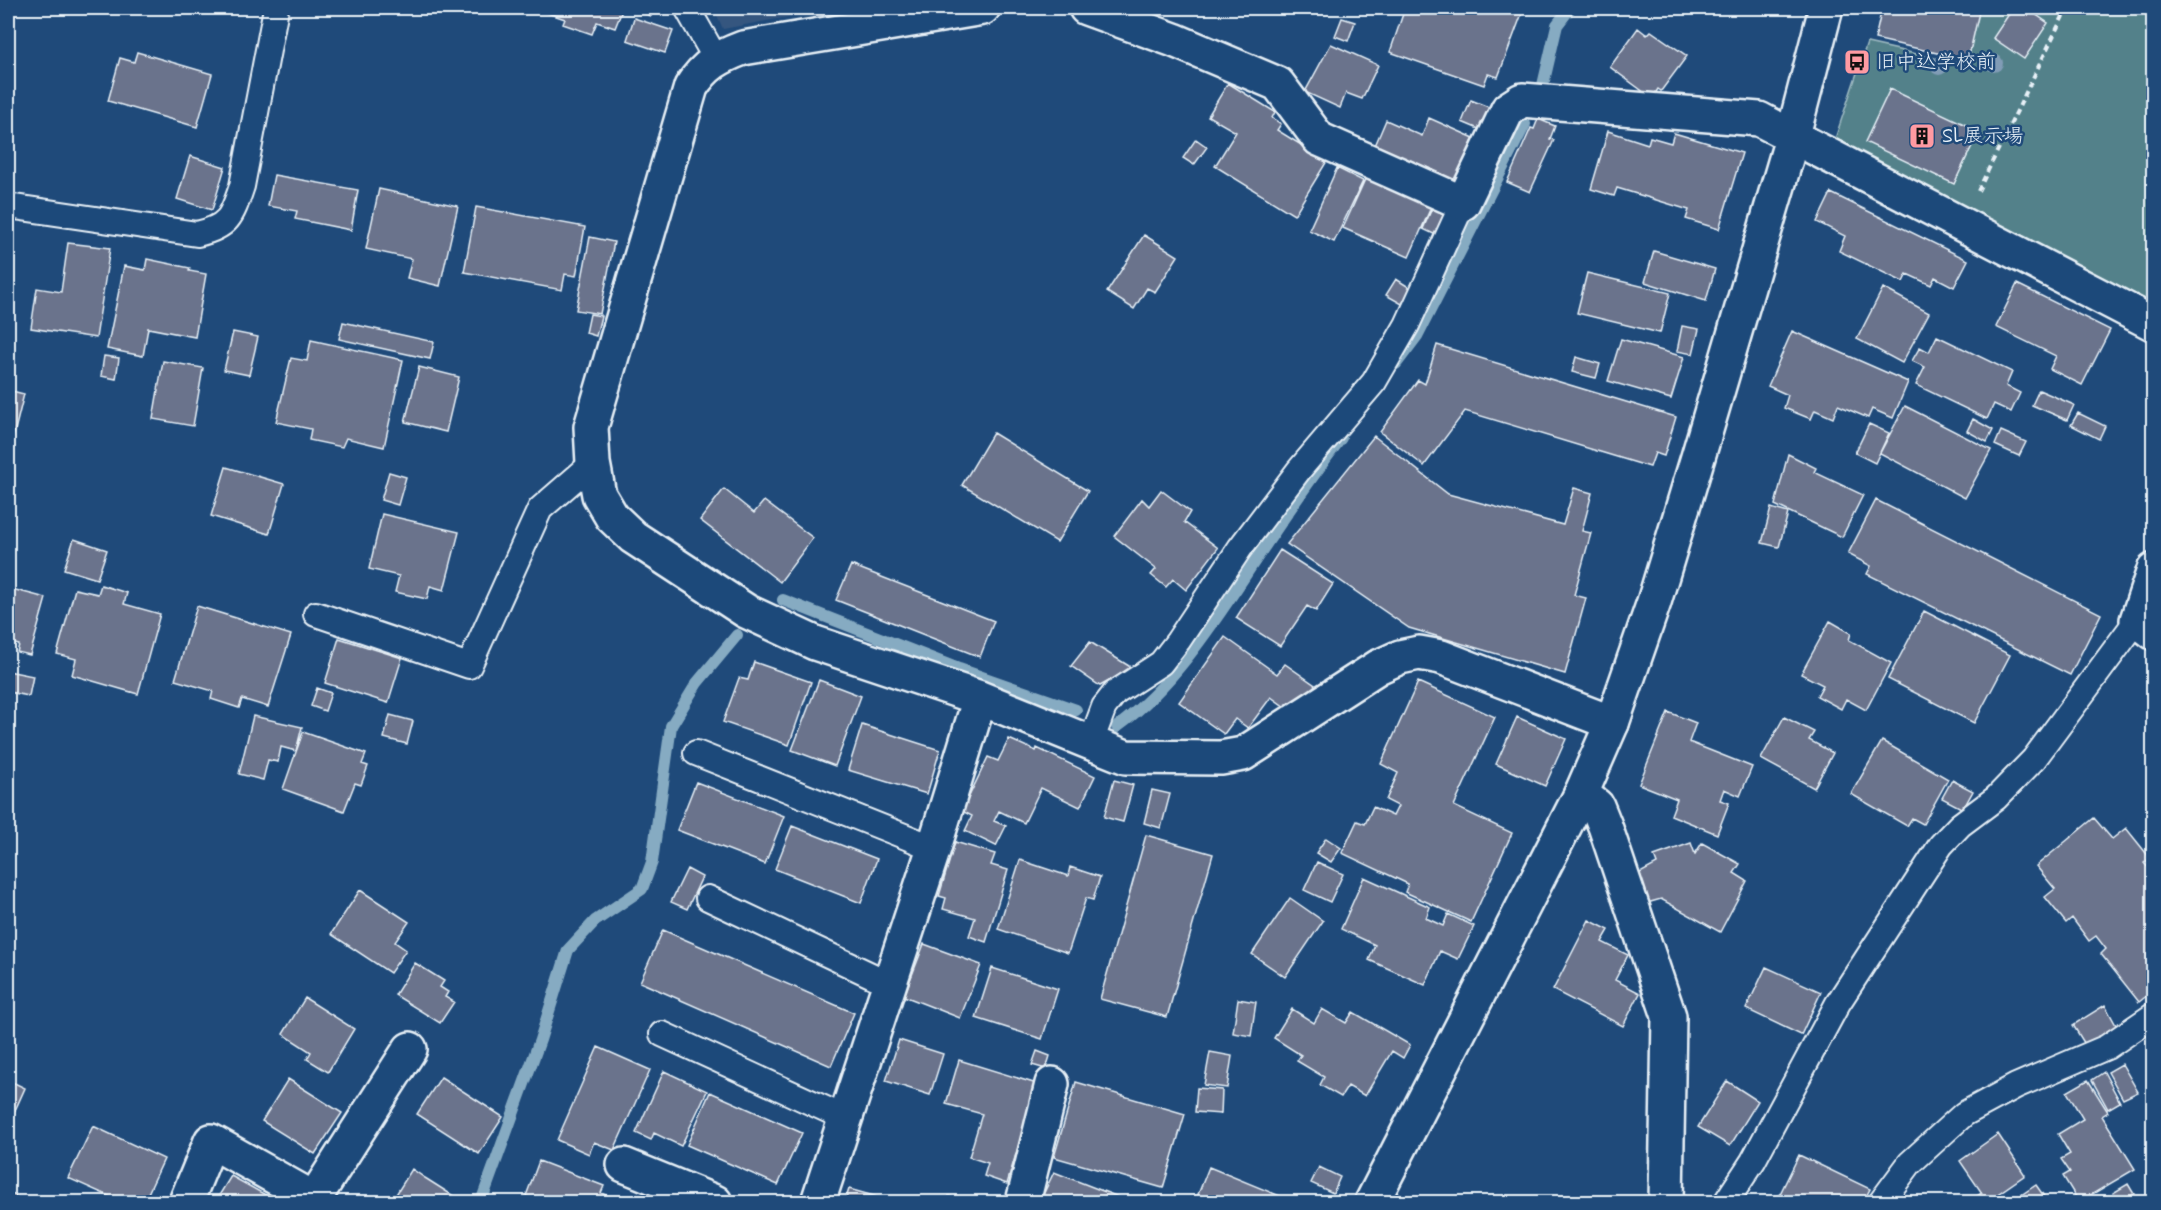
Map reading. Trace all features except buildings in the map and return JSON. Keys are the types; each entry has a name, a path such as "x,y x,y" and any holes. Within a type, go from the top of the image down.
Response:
{"street":[{"path":"983,8 743,48 716,59 701,71 688,98 591,427 593,463 599,495 612,517 633,537 746,611 815,643 980,698 1126,757 1221,758 1243,754 1378,668 1400,657 1419,653 1460,663 1612,723"},
{"path":"1086,8 1174,40 1278,84 1319,139 1463,202 1508,109 1522,100 1759,119 2154,324"},
{"path":"1372,1203 1581,794 1612,723 1654,602 1793,135 1826,8"},
{"path":"2145,627 2154,570"},
{"path":"818,1203 934,848 980,698"},
{"path":"1581,794 1597,806 1605,826 1669,1016 1666,1203"},
{"path":"186,1203 211,1141 314,1199 410,1049"},
{"path":"1023,1203 1052,1084"},
{"path":"624,1165 715,1203"}],"lane":[{"path":"8,206 197,234 218,229 234,209 242,186 276,8"},
{"path":"687,8 716,59"},
{"path":"1091,742 1109,700 1115,693 1161,663 1240,548 1299,470 1374,382 1407,325 1463,202"},
{"path":"316,614 469,666 540,509 593,463"},
{"path":"1726,1203 1753,1161 1838,1003 1941,845 1960,825 1996,798 2034,759 2145,627"},
{"path":"696,753 934,848"},
{"path":"708,898 890,984"},
{"path":"1881,1203 1910,1164 1964,1114 2016,1086 2107,1047 2154,1015"},
{"path":"662,1034 845,1119"}],"path":[{"path":"1963,225 2067,8"}],"shaded area":[{"path":"714,8 836,8 723,29"}],"green space":[{"path":"1978,8 2153,8 2153,304 1835,139 1867,43 1970,66 1971,63 1966,61"}],"waterway":[{"path":"1543,85 1557,25 1570,8"},
{"path":"1396,364 1417,336 1525,124"},
{"path":"1117,727 1157,692 1192,651 1341,438"},
{"path":"783,600 959,669 1076,710"},
{"path":"481,1202 540,1040 568,950 595,921 642,889 652,862 671,726 697,683 737,635"}],"place":[{"name":"旧中込学校前","path":"1857,62"},
{"name":"SL展示場","path":"1922,136"}]}
